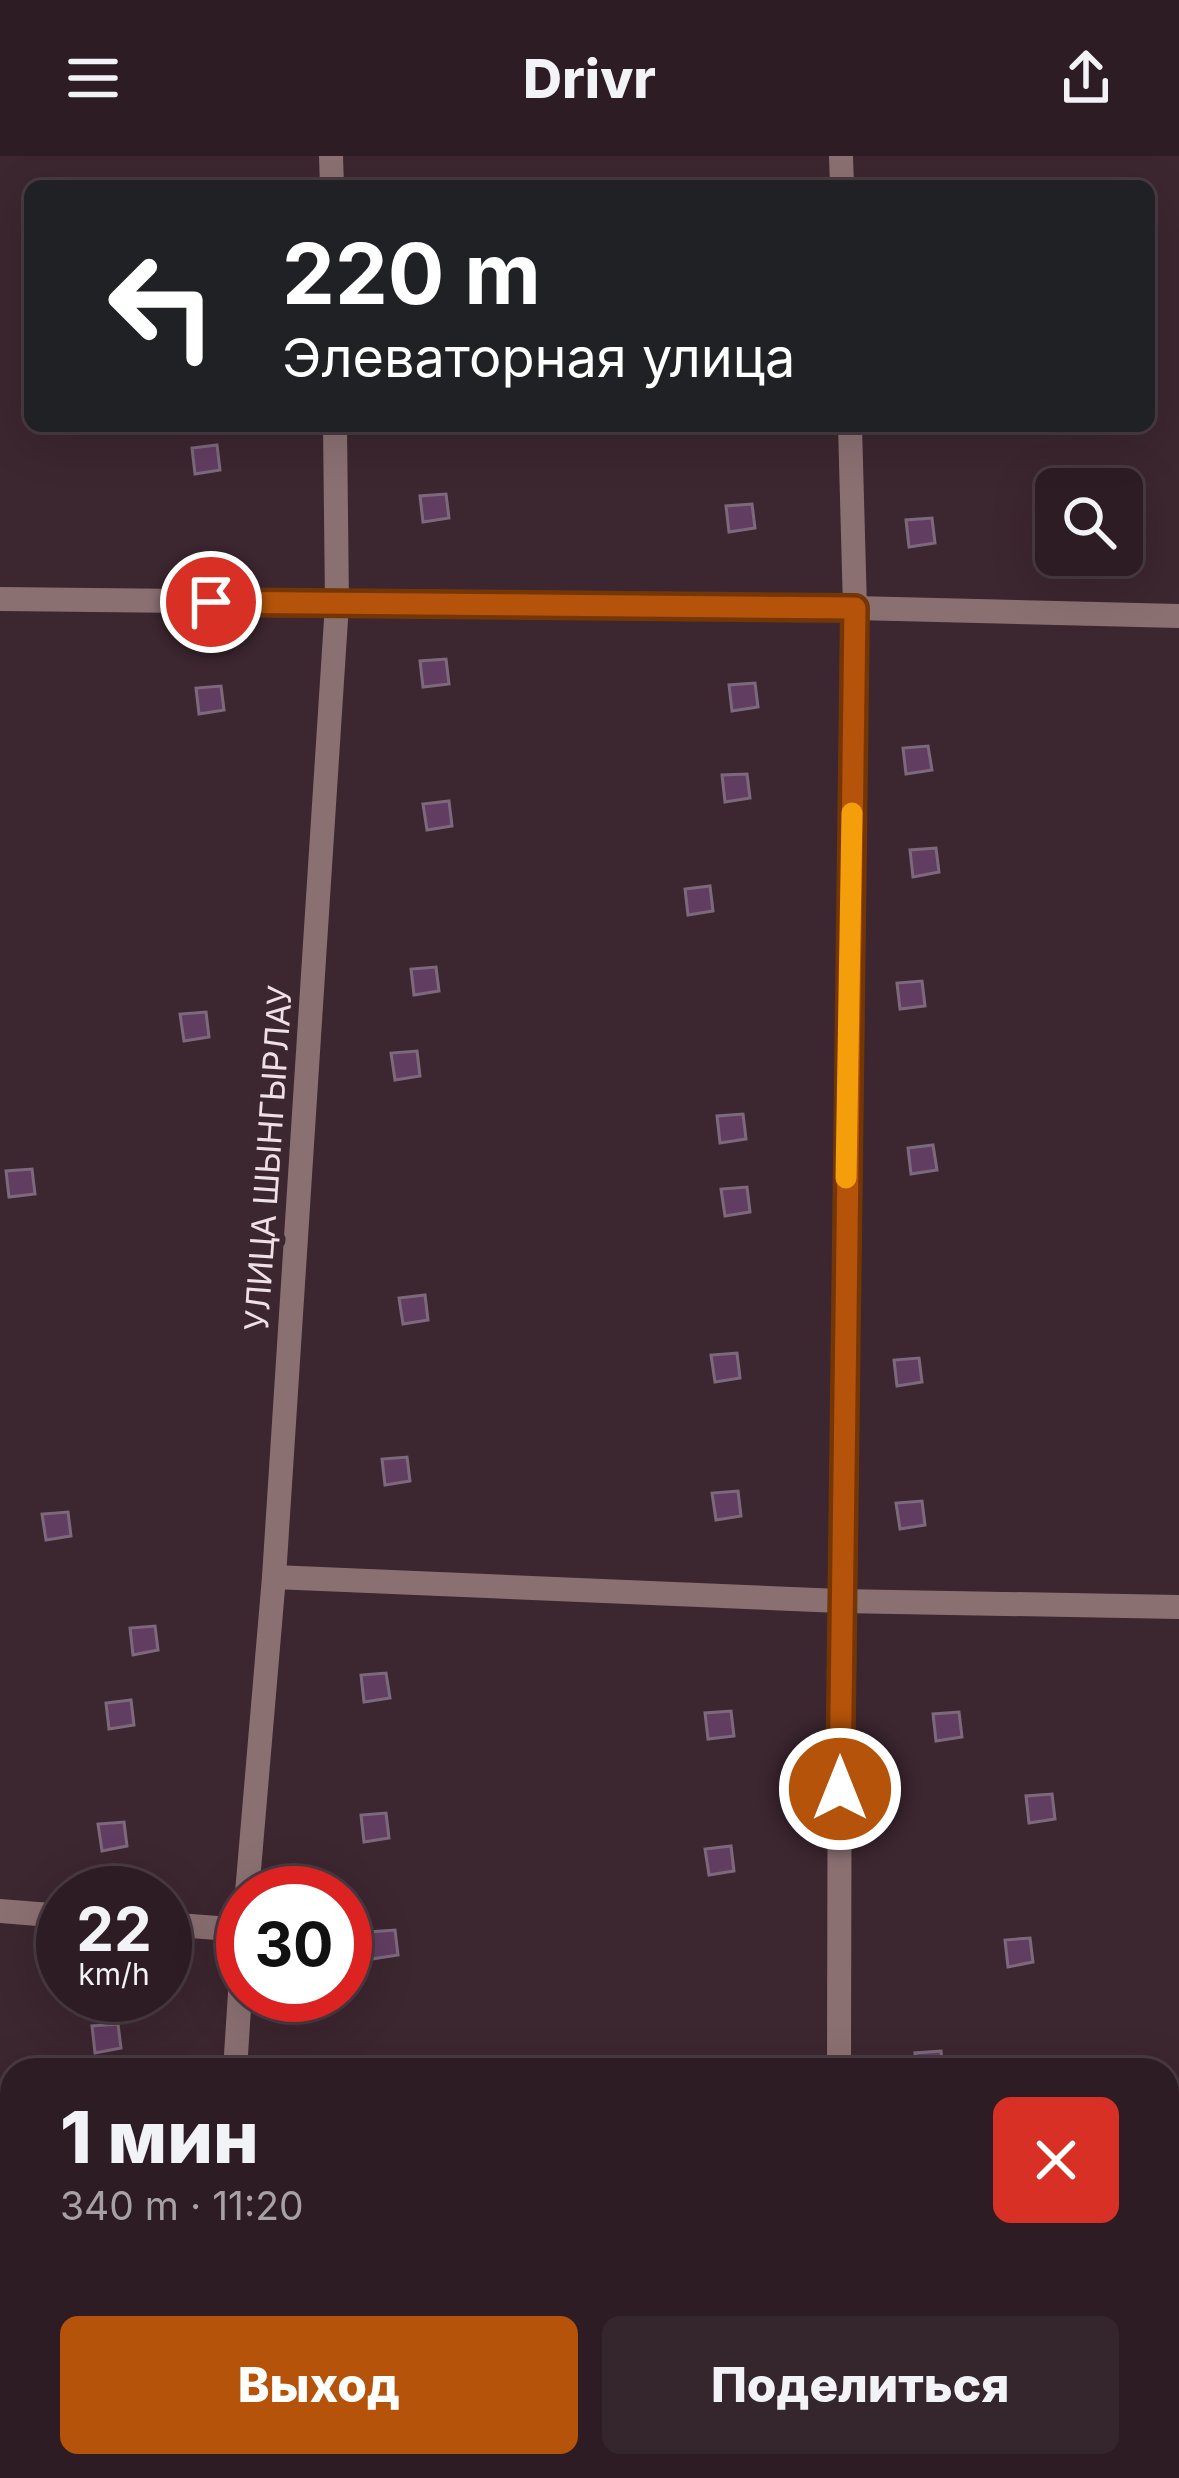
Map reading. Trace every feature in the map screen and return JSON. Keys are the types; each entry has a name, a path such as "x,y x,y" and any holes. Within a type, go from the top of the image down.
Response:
{"street":[{"name":"УЛИЦА ШЫНГЫРЛАУ","path":"249,1866 274,1577 338,604 335,432"},
{"path":"839,2058 840,1601 855,608 850,432"},
{"path":"0,599 1179,616"},
{"path":"274,1577 840,1601 1179,1607"},
{"path":"0,1911 36,1914"},
{"path":"237,2058 239,2022"}],"building":[{"path":"217,445 220,470 195,474 192,448"},
{"path":"446,494 449,518 423,522 420,496"},
{"path":"752,504 755,528 729,532 726,506"},
{"path":"932,518 935,543 909,547 906,520"},
{"path":"446,659 449,684 423,687 420,661"},
{"path":"755,683 758,707 732,711 729,685"},
{"path":"221,686 224,710 199,714 196,688"},
{"path":"928,746 932,770 906,774 903,748"},
{"path":"747,774 750,798 725,802 722,775"},
{"path":"449,801 452,826 427,830 423,804"},
{"path":"936,848 939,872 913,877 910,850"},
{"path":"710,886 713,911 688,915 685,889"},
{"path":"436,967 439,991 414,995 411,969"},
{"path":"922,981 925,1006 900,1009 897,983"},
{"path":"206,1012 209,1037 184,1041 180,1014"},
{"path":"417,1051 420,1076 395,1080 391,1053"},
{"path":"743,1114 746,1139 720,1143 717,1116"},
{"path":"933,1145 937,1170 911,1174 908,1148"},
{"path":"32,1169 35,1194 9,1197 6,1171"},
{"path":"747,1187 750,1212 725,1216 721,1189"},
{"path":"425,1295 428,1320 403,1324 399,1298"},
{"path":"737,1353 740,1378 715,1382 711,1355"},
{"path":"919,1358 922,1382 897,1386 894,1360"},
{"path":"407,1457 410,1481 385,1485 382,1459"},
{"path":"738,1491 741,1516 716,1520 712,1493"},
{"path":"922,1501 925,1525 900,1529 896,1503"},
{"path":"68,1512 71,1536 46,1540 42,1514"},
{"path":"155,1626 158,1650 133,1655 130,1628"},
{"path":"386,1673 390,1698 364,1702 361,1675"},
{"path":"131,1700 134,1725 109,1729 106,1703"},
{"path":"731,1711 734,1736 708,1739 705,1713"},
{"path":"959,1712 962,1737 936,1741 933,1714"},
{"path":"1052,1794 1055,1819 1029,1823 1026,1796"},
{"path":"386,1813 389,1838 364,1842 361,1815"},
{"path":"124,1822 127,1846 102,1851 98,1824"},
{"path":"731,1846 734,1871 709,1875 705,1849"},
{"path":"395,1930 398,1955 372,1959 372,1932"},
{"path":"1030,1938 1033,1962 1008,1967 1005,1940"},
{"path":"118,2024 121,2048 95,2053 92,2026"},
{"path":"941,2051 942,2058 916,2058 915,2053"}],"slow traffic":[{"path":"846,1178 852,813"}],"route":[{"path":"211,602 855,608 840,1789"}]}
